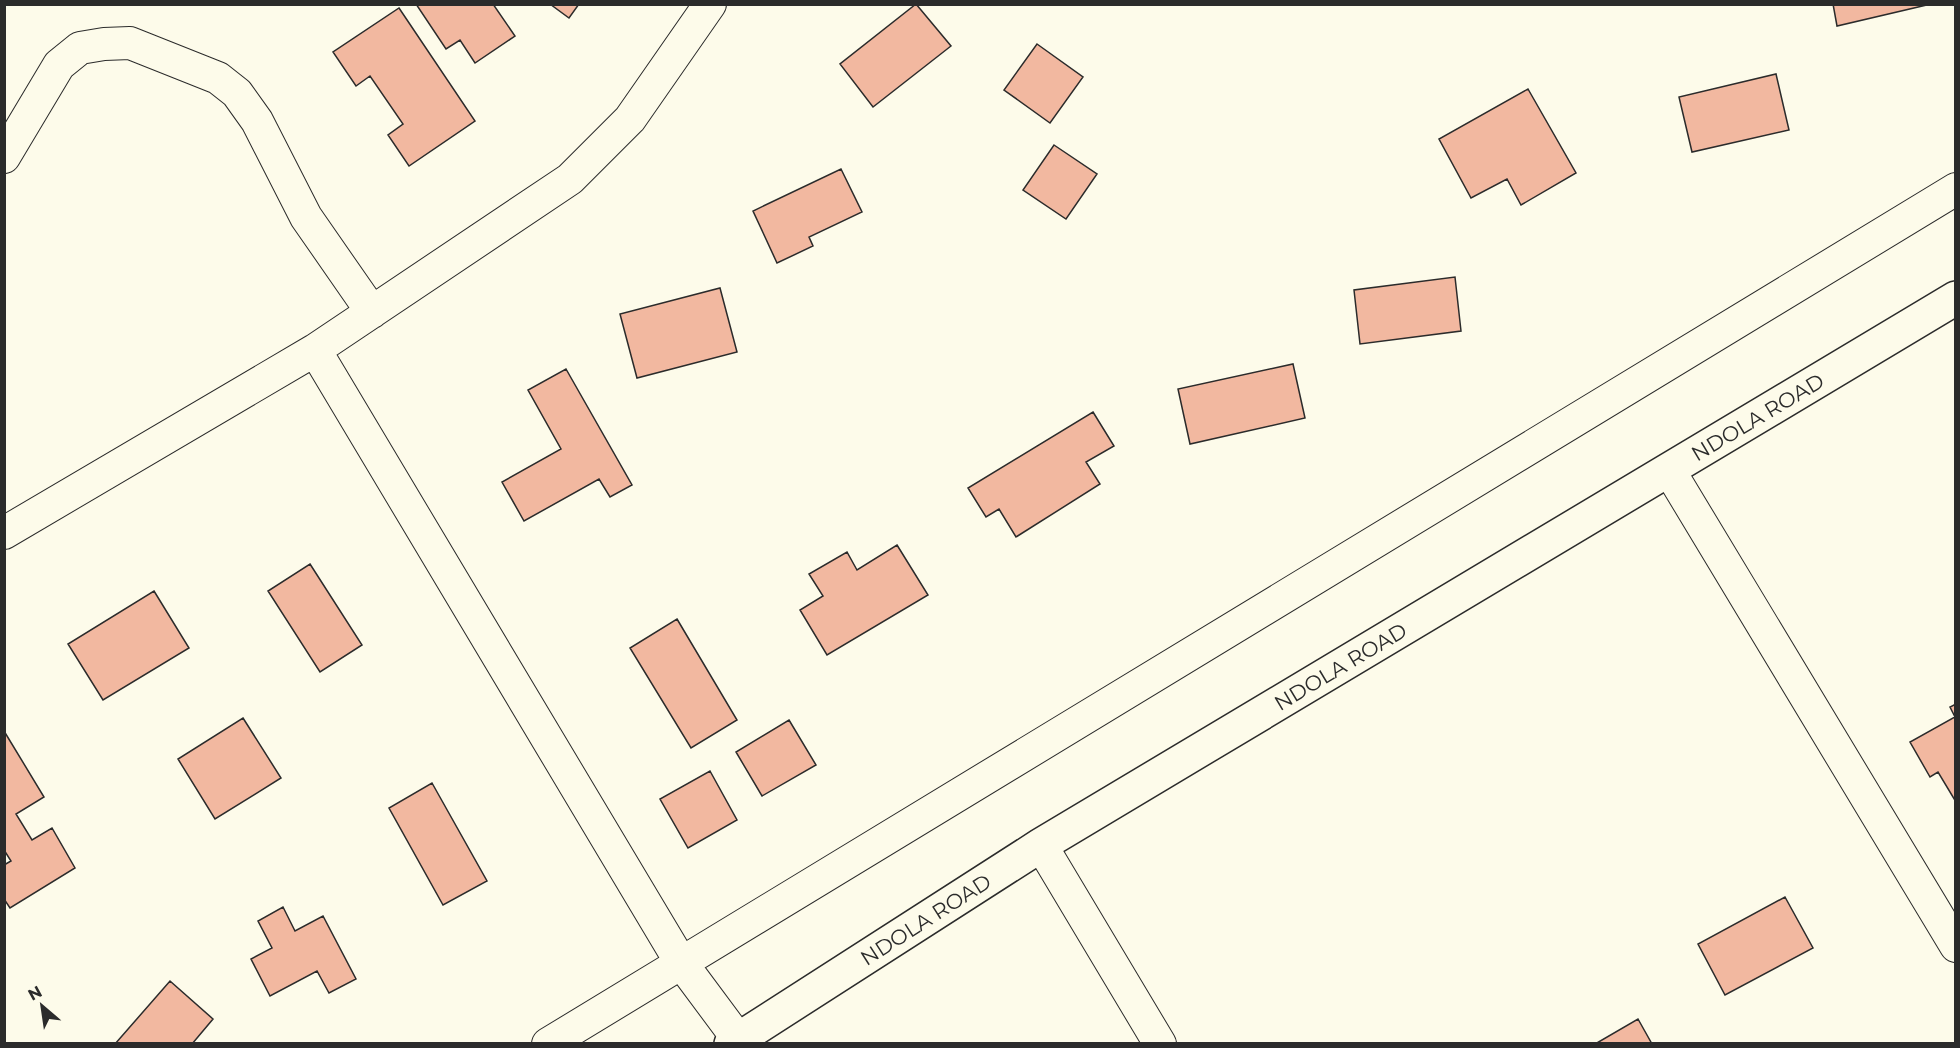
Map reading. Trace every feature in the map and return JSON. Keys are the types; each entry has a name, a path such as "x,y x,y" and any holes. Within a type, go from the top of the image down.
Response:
{"main road":[{"name":"NDOLA ROAD","path":"735,1041 1041,845 1956,298"}],"street":[{"path":"4,533 315,350 570,179 630,118 710,4"},
{"path":"4,157 59,64 80,48 130,43 218,78 237,93 257,120 306,217 372,312"},
{"path":"548,1044 680,961 1461,491 1956,189"},
{"path":"315,350 680,961 735,1041"},
{"path":"1669,470 1956,946"},
{"path":"1041,845 1160,1044"}],"building":[{"path":"416,4 493,4 515,36 475,63 460,40 446,49"},
{"path":"550,4 579,4 569,18"},
{"path":"916,4 951,46 873,107 840,64"},
{"path":"1833,4 1931,4 1837,26"},
{"path":"399,8 475,121 409,166 388,135 403,124 370,76 356,86 333,52"},
{"path":"1037,44 1083,77 1050,123 1004,90"},
{"path":"1776,74 1789,130 1692,152 1679,97"},
{"path":"1528,89 1576,173 1521,205 1507,179 1471,198 1439,139"},
{"path":"1054,145 1097,174 1066,219 1023,190"},
{"path":"841,169 862,212 809,237 813,246 777,263 753,211"},
{"path":"1455,277 1461,331 1360,344 1354,290"},
{"path":"720,288 737,352 637,378 620,314"},
{"path":"1293,364 1305,418 1190,444 1178,389"},
{"path":"566,369 632,485 610,497 599,479 524,521 502,482 561,449 528,390"},
{"path":"1093,412 1114,446 1086,462 1100,484 1016,537 999,509 986,517 968,488"},
{"path":"897,545 928,595 827,655 800,610 823,596 809,574 847,552 857,570"},
{"path":"310,564 362,645 320,672 268,591"},
{"path":"154,591 189,648 103,700 68,644"},
{"path":"677,619 737,720 691,748 630,648"},
{"path":"1956,704 1956,802 1938,772 1930,777 1910,742 1955,717 1950,707"},
{"path":"243,718 281,778 215,819 178,759"},
{"path":"789,720 816,765 762,796 736,752"},
{"path":"4,731 44,797 16,814 32,840 52,828 75,868 10,908 4,899 4,865 11,861 4,850"},
{"path":"710,771 737,820 688,848 660,799"},
{"path":"432,783 487,881 443,905 389,808"},
{"path":"1785,897 1813,948 1725,995 1698,944"},
{"path":"283,907 295,931 323,916 356,979 329,993 317,971 270,996 251,959 272,948 258,921"},
{"path":"170,981 213,1019 192,1044 115,1044"},
{"path":"1638,1019 1652,1044 1595,1044"}]}
